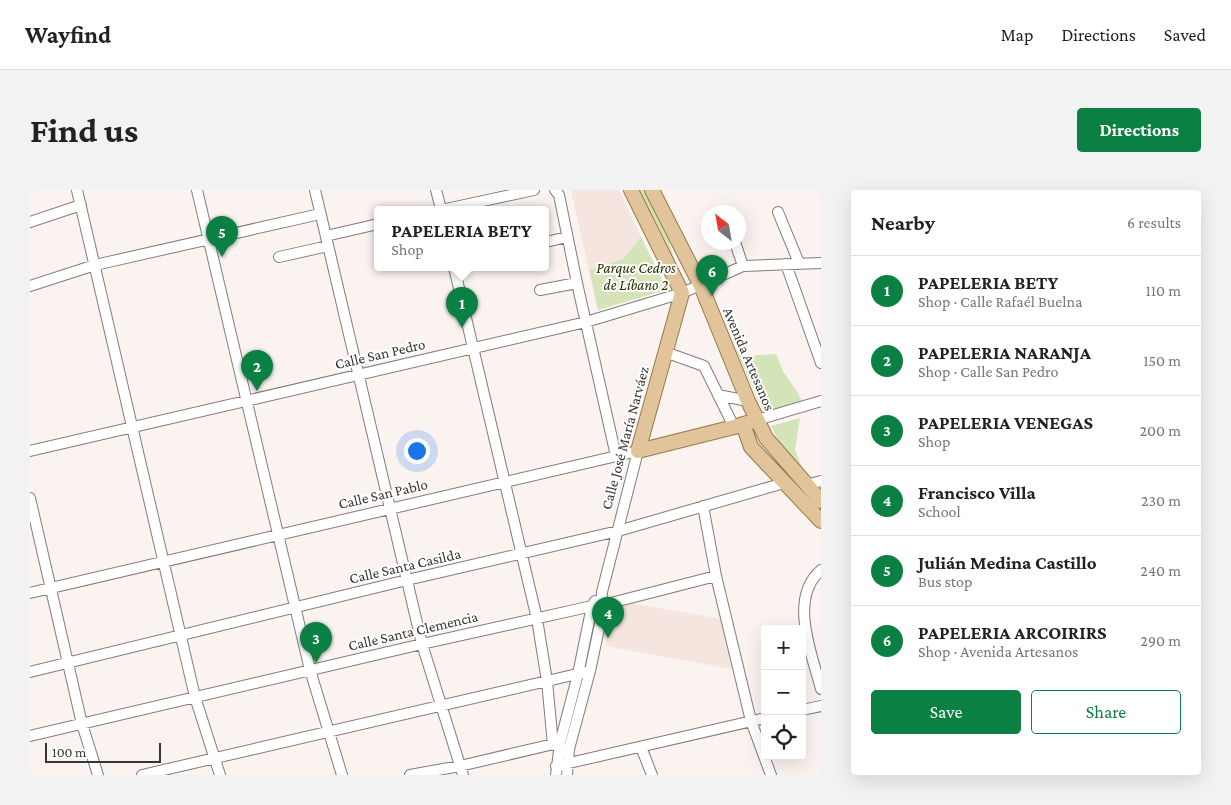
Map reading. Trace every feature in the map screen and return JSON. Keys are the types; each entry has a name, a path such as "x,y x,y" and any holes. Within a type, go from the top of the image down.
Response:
{"main road":[{"path":"631,190 682,293"},
{"name":"Avenida Artesanos","path":"652,190 700,286 748,401 770,444 821,501"},
{"name":"Calle José María Narváez","path":"638,451 682,293"},
{"name":"Calle San Pablo","path":"638,451 757,420"},
{"path":"738,426 751,447 821,521"}],"street":[{"path":"77,190 196,697 220,775"},
{"path":"197,190 310,670 342,775"},
{"path":"315,190 422,644 461,770"},
{"path":"436,190 440,206"},
{"path":"460,206 534,190"},
{"path":"555,190 559,195 616,456"},
{"path":"30,222 81,204"},
{"path":"778,212 799,263"},
{"path":"30,286 95,265 320,214"},
{"path":"279,257 374,225"},
{"path":"549,241 567,237"},
{"path":"738,250 744,266"},
{"name":"Calle San Pedro","path":"30,451 586,322 682,293 744,266 821,263"},
{"path":"786,264 821,363"},
{"path":"455,271 537,619 556,744"},
{"path":"540,290 577,283"},
{"path":"665,352 704,366 718,394 738,426"},
{"path":"718,394 748,401"},
{"path":"757,420 821,402"},
{"name":"Calle San Pablo","path":"30,593 638,451"},
{"name":"Calle José María Narváez","path":"560,768 569,749 590,671 603,605 602,592 638,451"},
{"path":"806,485 821,481"},
{"name":"Calle Santa Casilda","path":"30,672 407,580 618,531 784,483"},
{"path":"30,498 82,724 98,775"},
{"path":"703,506 716,576 751,722 771,775"},
{"path":"821,570 810,582 804,603 807,632 821,689"},
{"name":"Calle Santa Clemencia","path":"30,736 422,644 603,605 716,576"},
{"name":"Calle José María Narváez","path":"566,775 560,768 556,744 578,674 592,606 602,592"},
{"path":"142,775 590,671"},
{"path":"806,709 821,706"},
{"path":"560,768 641,746 761,719"},
{"path":"410,775 461,770 556,744 569,749"},
{"path":"641,746 652,775"}],"shaded area":[{"path":"571,190 619,190 641,237 623,259 589,270"},
{"path":"629,603 722,619 732,669 605,646 612,606"}],"green space":[{"path":"635,190 646,190 668,237 679,278"},
{"name":"Parque Cedros de Líbano 2","path":"641,237 663,282 659,292 598,310 589,270 623,259"},
{"path":"736,350 747,356 776,354 784,373 802,402 765,414"},
{"path":"800,418 795,450 805,474 788,459 771,426"}],"place":[{"name":"Julián Medina Castillo","path":"222,257"},
{"name":"PAPELERIA ARCOIRIRS","path":"712,296"},
{"name":"PAPELERIA BETY","path":"462,328"},
{"name":"PAPELERIA NARANJA","path":"257,391"},
{"name":"Francisco Villa","path":"608,638"},
{"name":"PAPELERIA VENEGAS","path":"316,663"}]}
